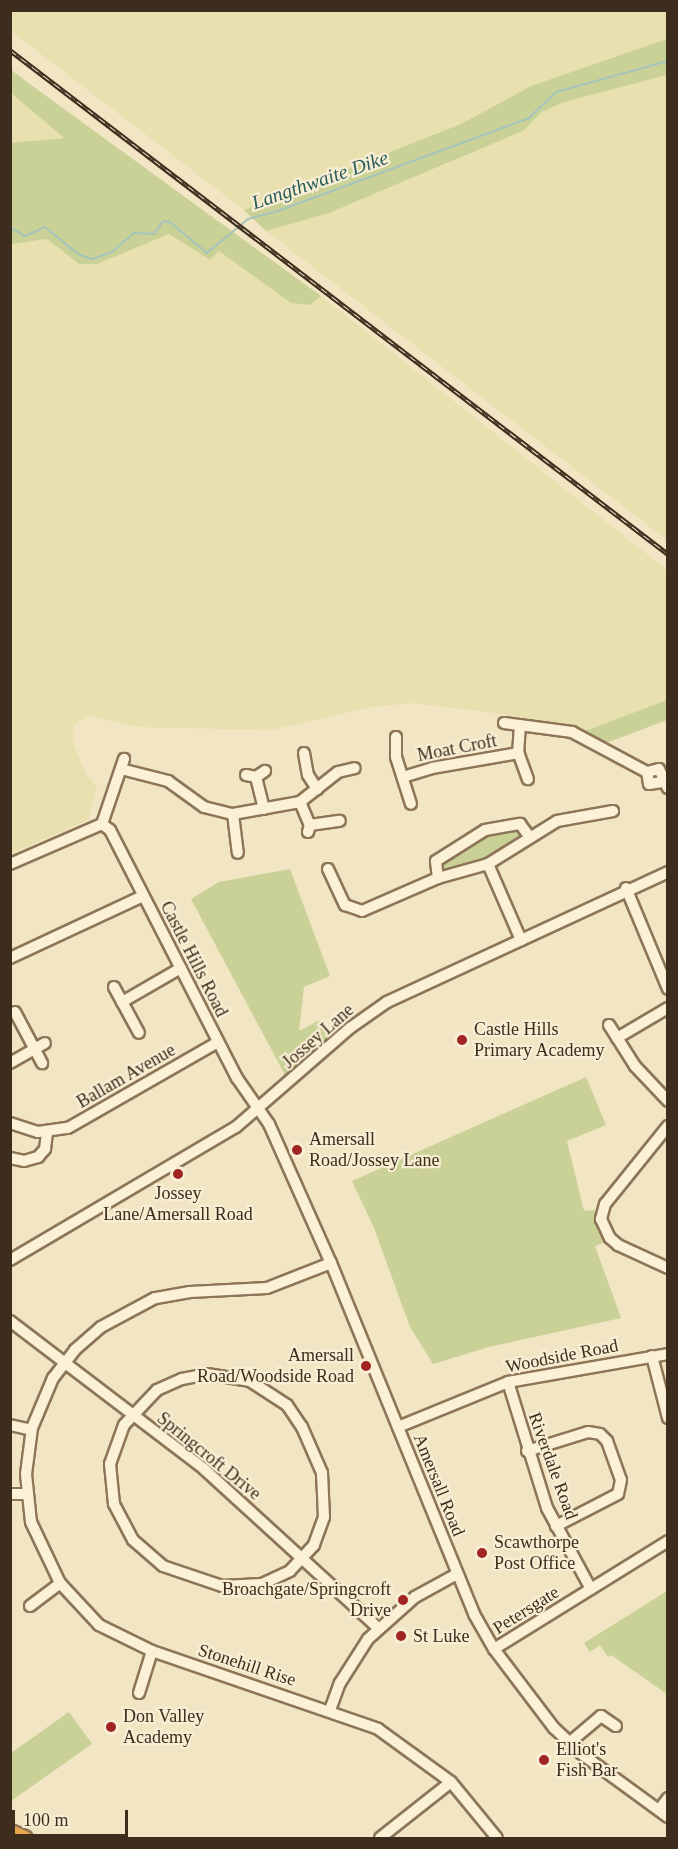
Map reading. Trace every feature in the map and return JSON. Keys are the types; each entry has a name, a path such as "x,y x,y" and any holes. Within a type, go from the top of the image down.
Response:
{"highway":[{"path":"10,1832 24,1839"}],"street":[{"path":"504,723 572,732 646,772 649,784 664,777 655,768 646,772"},
{"name":"Moat Croft","path":"520,725 519,753 528,779"},
{"path":"395,737 411,804"},
{"path":"304,753 308,775 317,789"},
{"name":"Moat Croft","path":"403,777 432,768 519,753"},
{"path":"10,864 102,824 122,764 168,780 204,807 233,814 300,802 338,772 355,768"},
{"path":"256,774 264,809"},
{"path":"300,802 309,828 340,821"},
{"path":"328,869 340,899 355,911 368,910 438,878 488,864 529,836 557,821 615,810"},
{"path":"233,814 238,853"},
{"name":"Castle Hills Road","path":"102,824 110,830 218,1042 260,1109"},
{"path":"438,878 434,865 440,857 485,830 520,824 529,836"},
{"path":"488,864 521,940"},
{"name":"Jossey Lane","path":"10,1260 216,1140 260,1109 372,1011 626,888 668,872"},
{"path":"626,888 663,965 668,989"},
{"path":"10,958 143,896"},
{"path":"122,1002 181,968"},
{"path":"114,987 140,1033"},
{"path":"617,1038 668,1008"},
{"path":"15,1012 42,1063"},
{"path":"609,1025 636,1066 668,1101"},
{"name":"Ballam Avenue","path":"10,1123 47,1132 76,1124 218,1042"},
{"path":"10,1063 45,1043"},
{"name":"Amersall Road","path":"260,1109 331,1263 457,1574 494,1649 521,1689 569,1743 663,1813"},
{"path":"668,1126 605,1204 601,1219 610,1238 618,1245 668,1268"},
{"path":"10,1158 24,1161 38,1157 45,1149 47,1132"},
{"name":"Stonehill Rise","path":"331,1263 267,1287 190,1292 155,1298 101,1326 63,1364 48,1388 31,1430 26,1494 39,1542 60,1583 99,1625 152,1652 330,1710 378,1729 451,1782 497,1839"},
{"name":"Springcroft Drive","path":"10,1320 63,1364 204,1469 378,1628"},
{"name":"Woodside Road","path":"398,1427 508,1382 668,1354"},
{"path":"652,1356 668,1418"},
{"path":"207,1374 250,1381 287,1405 302,1427 325,1486 324,1517 314,1545 302,1559 278,1578 238,1588 177,1572 151,1558 126,1531 111,1493 111,1464 115,1445 131,1415 157,1390 182,1379 207,1374"},
{"name":"Riverdale Road","path":"508,1382 527,1451 556,1526 591,1589"},
{"path":"10,1425 31,1430"},
{"path":"527,1451 588,1432 600,1434 607,1441 621,1480 618,1494 556,1526"},
{"path":"10,1494 26,1494"},
{"name":"Petersgate","path":"494,1649 668,1541"},
{"path":"330,1710 340,1683 378,1628 415,1597 457,1574"},
{"path":"30,1606 60,1583"},
{"path":"139,1693 152,1652"},
{"path":"569,1743 601,1716 616,1726"},
{"path":"380,1839 451,1782"},
{"path":"663,1813 668,1798"}],"shaded area":[{"path":"667,10 668,39 531,86 461,124 244,210 11,31 10,11"},
{"path":"667,75 667,540 266,231 329,213 523,131 542,112 564,102"},
{"path":"11,93 65,138 11,143"},
{"path":"169,234 210,260 219,251 291,303 310,305 321,296 667,570 667,700 580,733 562,725 503,714 412,703 372,707 271,730 139,727 89,716 74,725 73,744 86,774 97,788 88,820 11,853 10,244 47,239 79,264 97,264"}],"green space":[{"path":"667,39 667,75 564,102 542,112 523,131 329,213 266,231 244,210 461,124 531,86"},
{"path":"10,69 321,296 310,305 291,303 219,251 210,260 169,234 97,264 79,264 47,239 11,244 11,143 64,138 11,93"},
{"path":"667,700 667,720 606,743 585,731"},
{"path":"517,826 521,836 485,861 443,873 438,862 469,840"},
{"path":"290,869 330,976 304,987 299,1031 318,1021 334,1035 285,1075 191,899 219,882"},
{"path":"586,1077 606,1125 567,1141 584,1211 595,1210 596,1226 605,1242 595,1246 621,1318 489,1347 433,1364 410,1327 374,1228 352,1181"},
{"path":"667,1591 667,1694 611,1655 608,1657 600,1645 590,1652 584,1643"},
{"path":"69,1712 92,1744 11,1801 11,1753"}],"waterway":[{"name":"Langthwaite Dike","path":"10,227 25,236 45,227 78,254 92,259 112,252 134,233 154,234 163,221 170,222 207,253 248,219 278,211 529,118 556,92 668,61"}],"railway":[{"path":"10,50 668,554"}],"place":[{"name":"Castle Hills Primary Academy","path":"462,1040"},
{"name":"Amersall Road/Jossey Lane","path":"297,1150"},
{"name":"Jossey Lane/Amersall Road","path":"178,1174"},
{"name":"Amersall Road/Woodside Road","path":"366,1366"},
{"name":"Scawthorpe Post Office","path":"482,1553"},
{"name":"Broachgate/Springcroft Drive","path":"403,1600"},
{"name":"St Luke","path":"401,1636"},
{"name":"Don Valley Academy","path":"111,1727"},
{"name":"Elliot's Fish Bar","path":"544,1760"}]}
